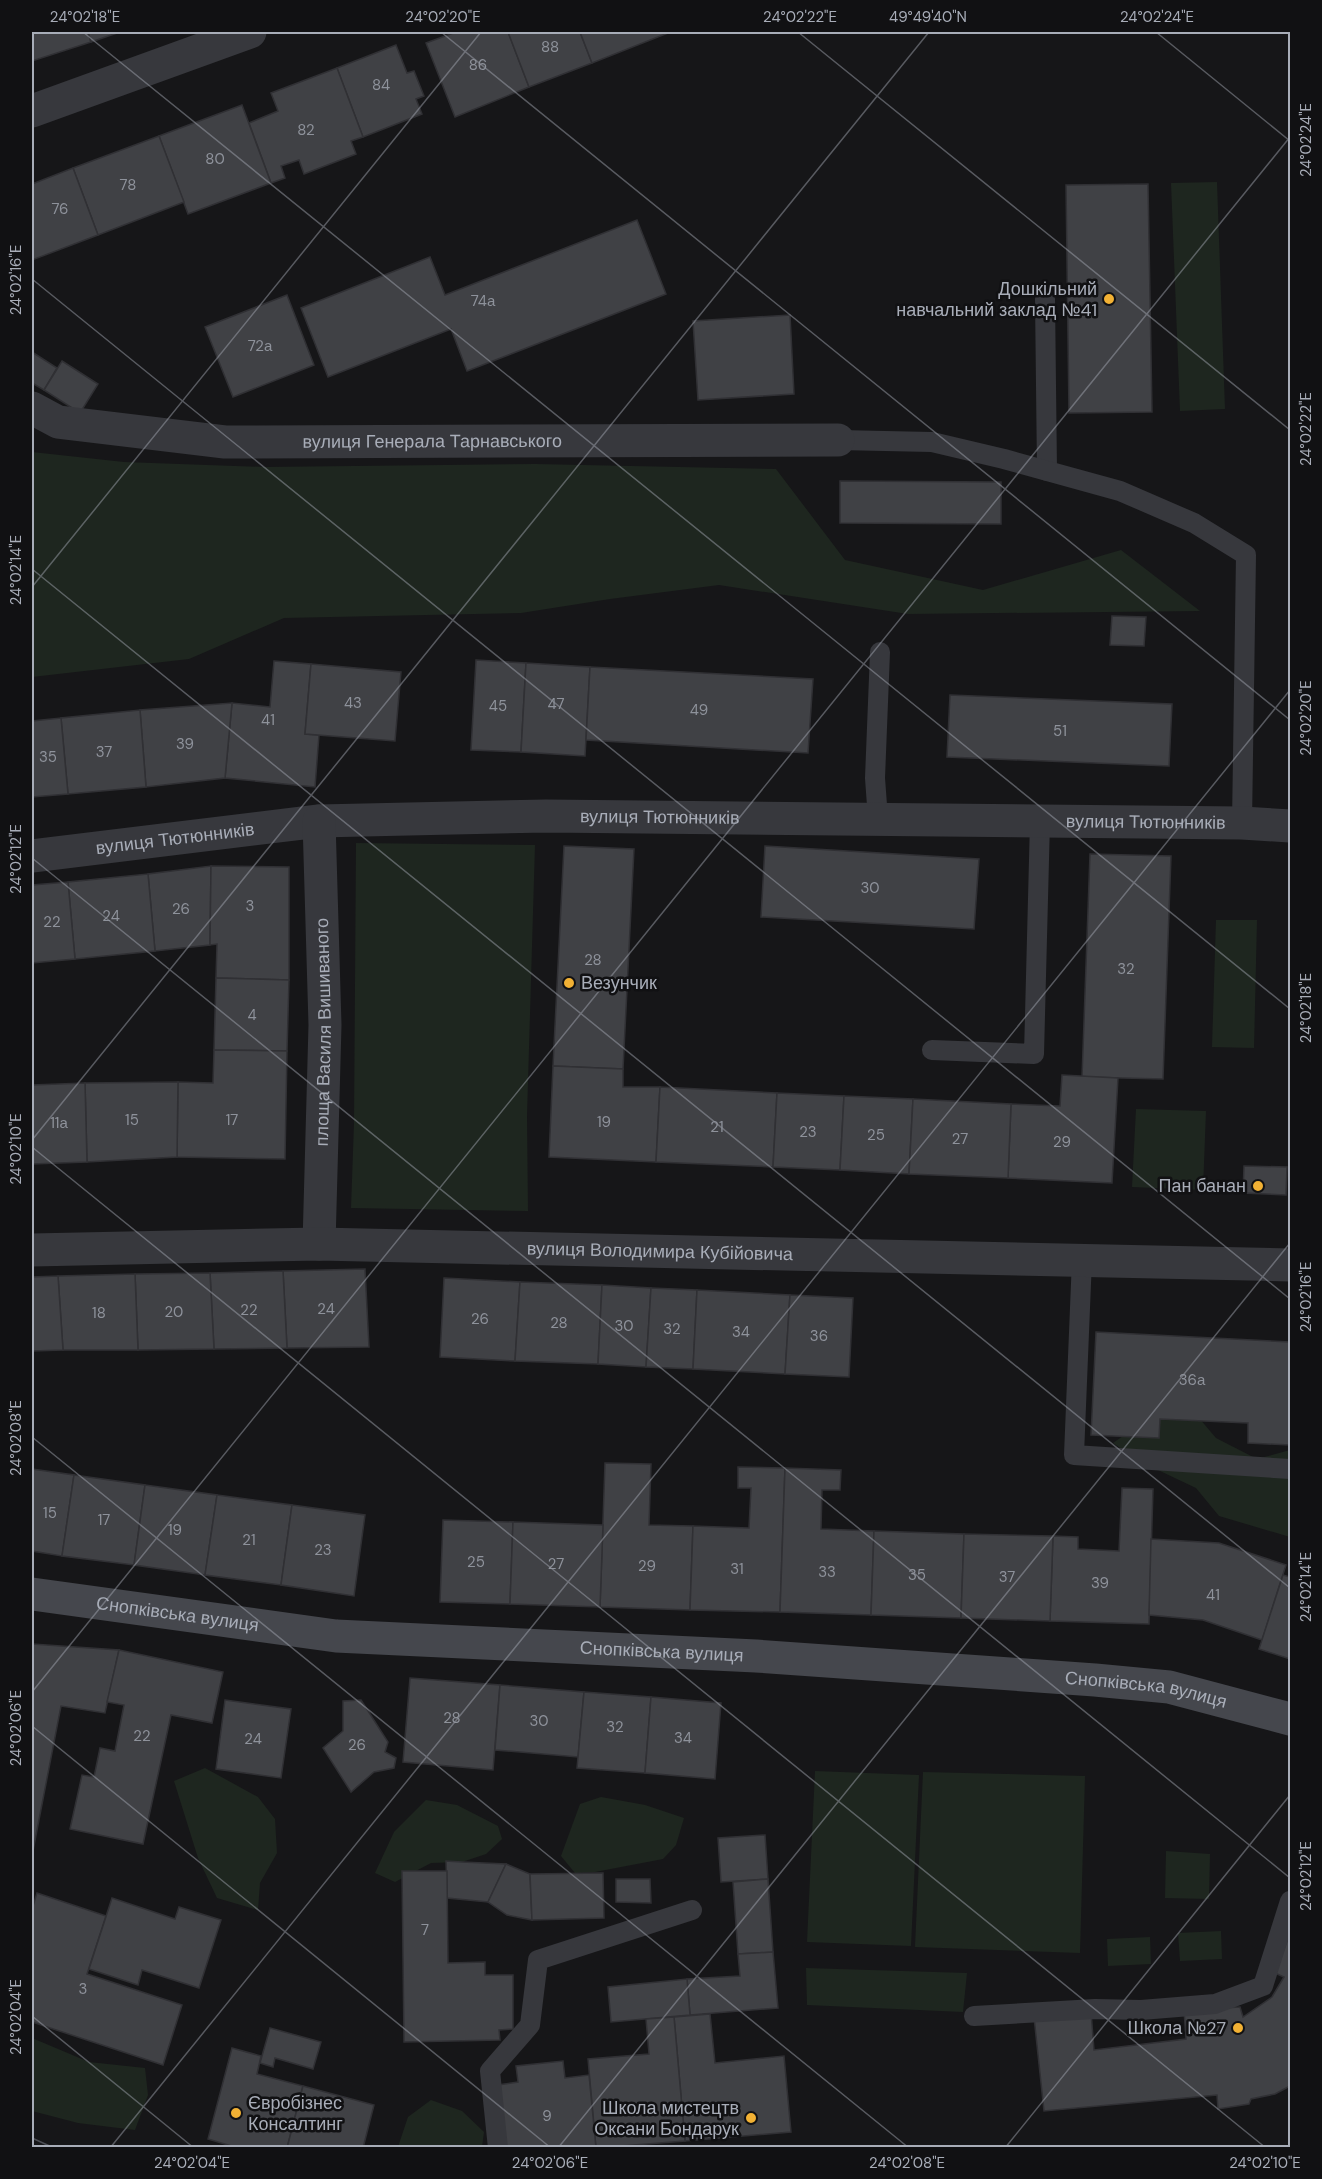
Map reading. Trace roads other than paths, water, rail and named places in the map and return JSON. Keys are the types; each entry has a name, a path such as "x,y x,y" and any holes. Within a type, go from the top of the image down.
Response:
{"main road":[{"name":"Снопківська вулиця","path":"32,1594 336,1636 756,1656 1169,1687 1290,1719"}],"street":[{"path":"32,111 250,32"},
{"name":"вулиця Генерала Тарнавського","path":"32,408 58,422 225,442 838,440"},
{"name":"вулиця Тютюнників","path":"32,856 319,821 546,816 1242,823 1290,826"},
{"name":"площа Василя Вишиваного","path":"319,821 326,1025 319,1244"},
{"name":"вулиця Володимира Кубійовича","path":"32,1250 319,1244 1290,1265"}],"lane":[{"path":"1045,299 1047,471"},
{"path":"838,440 932,442 1120,491 1194,523 1246,555 1242,823"},
{"path":"878,819 875,778 880,652"},
{"path":"932,1050 1034,1054 1040,821"},
{"path":"1082,1259 1074,1455 1290,1469"},
{"path":"974,2016 1095,2009 1141,2010 1215,2004 1263,1986 1290,1901"},
{"path":"498,2148 490,2071 530,2025 538,1960 692,1910"}],"tram line":[{"path":"32,2138 54,2148"}],"place":[{"name":"Дошкільний навчальний заклад №41","path":"1109,299"},
{"name":"Везунчик","path":"569,983"},
{"name":"Пан банан","path":"1258,1186"},
{"name":"Школа №27","path":"1238,2028"},
{"name":"Євробізнес Консалтинг","path":"236,2113"},
{"name":"Школа мистецтв Оксани Бондарук","path":"751,2118"}]}
